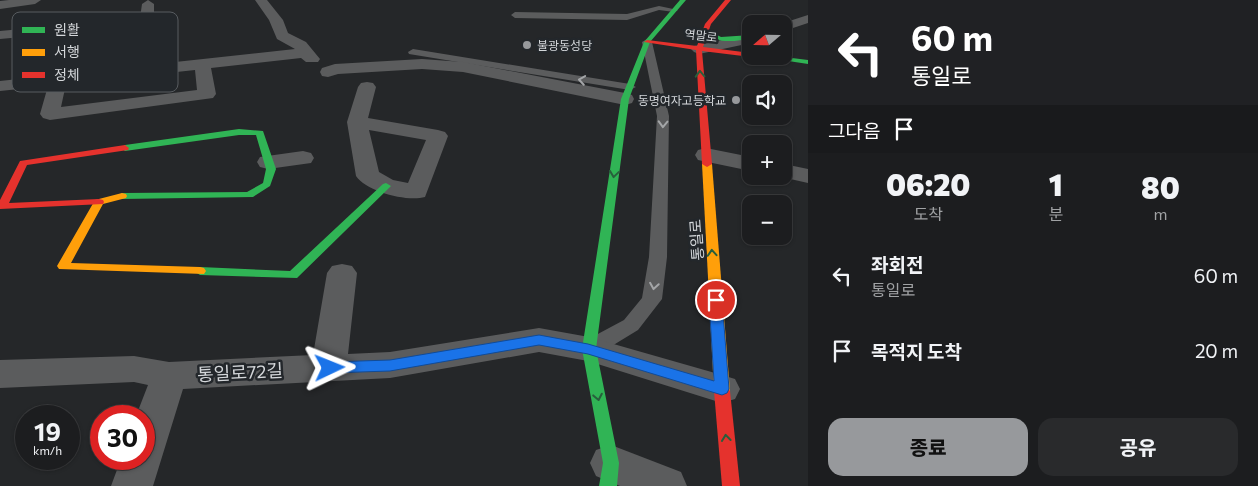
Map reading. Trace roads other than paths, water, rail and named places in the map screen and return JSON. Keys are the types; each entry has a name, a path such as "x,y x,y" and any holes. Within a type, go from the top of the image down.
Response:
{"main road":[{"path":"609,475 588,349 628,93 647,42 683,0"},
{"name":"통일로","path":"728,0 708,24 699,49 722,389 731,486"},
{"path":"705,31 709,36 719,39 742,38"},
{"name":"역말로","path":"647,42 742,54"},
{"path":"792,60 808,62"},
{"path":"239,132 260,133 268,162 270,170 267,184 249,195 126,195 100,202 2,206 2,199 23,163 239,132"},
{"path":"100,202 63,266 293,275 386,186"}],"street":[{"path":"0,5 35,0"},
{"path":"261,0 276,20 282,36 301,45 305,53 337,82 367,87"},
{"path":"792,24 808,19"},
{"path":"699,49 742,40"},
{"path":"178,67 305,53"},
{"path":"337,82 335,68 414,53 463,67 628,93"},
{"path":"56,92 50,114 207,94 202,64"},
{"path":"337,82 361,74 372,80 367,87 357,122 357,151 368,176 386,186 416,192 438,136 357,122"},
{"path":"706,155 742,162"},
{"path":"268,162 303,158"},
{"path":"792,173 808,176"},
{"path":"330,368 342,273"},
{"name":"통일로72길","path":"0,374 134,370 169,376 390,365 539,340 588,349 722,389"},
{"path":"155,417 169,376"},
{"path":"132,486 137,470"},
{"path":"609,475 666,486"}],"lane":[{"path":"515,15 627,17 659,8 674,10"},
{"path":"588,349 631,325 652,299 658,257 663,116 647,42"}],"place":[{"name":"불광동성당","path":"527,45"},
{"name":"동명여자고등학교","path":"736,100"}]}
